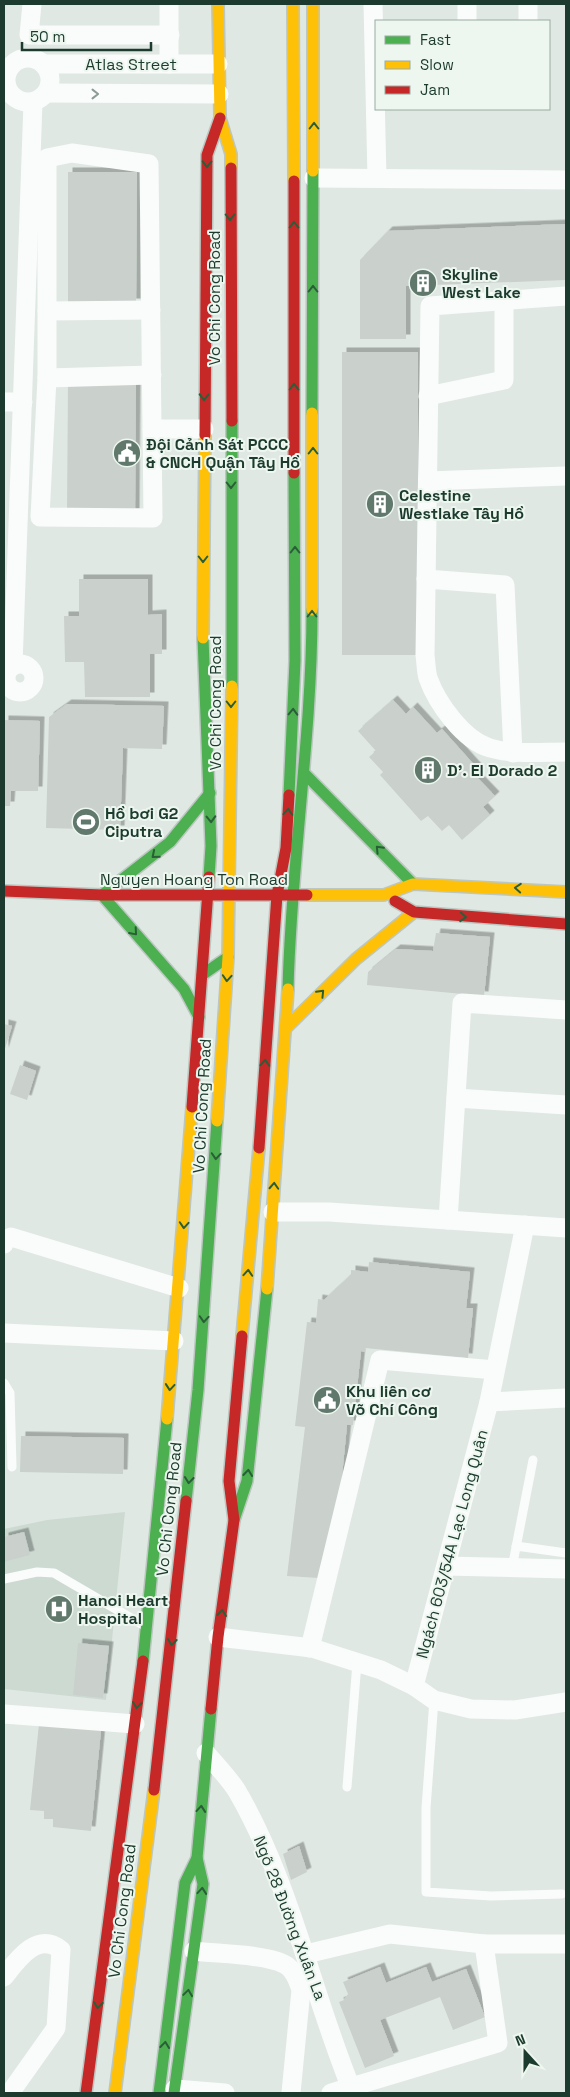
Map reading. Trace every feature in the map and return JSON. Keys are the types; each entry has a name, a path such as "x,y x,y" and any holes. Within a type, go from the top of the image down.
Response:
{"main road":[{"name":"Vo Chi Cong Road","path":"115,2093 168,1677 198,1390 228,957 230,895 231,154 220,118 218,4"},
{"path":"234,1520 228,1481 262,1111 276,895 286,843 295,661 293,4"},
{"path":"169,2092 194,1951 203,1884 197,1858 218,1637 234,1520 247,1481 265,1311 287,1027 289,948 305,774 312,663 313,4"},
{"name":"Vo Chi Cong Road","path":"86,2093 147,1628 179,1288 208,894 211,846 210,793 203,656 207,155 220,118"},
{"path":"305,774 413,884"},
{"path":"199,1017 184,989 102,895 170,842 210,793"},
{"path":"286,843 300,835"},
{"path":"211,846 230,895"},
{"name":"Nguyen Hoang Ton Road","path":"4,891 102,895 384,896 413,884 566,892"},
{"path":"276,895 289,948"},
{"name":"Nguyen Hoang Ton Road","path":"384,896 414,912 566,924"},
{"path":"287,1027 356,959 414,912"},
{"path":"202,975 228,957"},
{"path":"169,2092 184,1883 197,1858"}],"street":[{"path":"32,4 29,34 170,35"},
{"path":"169,4 169,64"},
{"path":"373,4 375,91"},
{"path":"467,4 467,20"},
{"path":"528,4 528,20"},
{"path":"7,672 40,98 51,81 48,69 37,60 21,59 6,69 7,93 18,100 40,98"},
{"name":"Atlas Street","path":"44,64 218,64"},
{"name":"Atlas Street","path":"40,98 219,94"},
{"path":"375,110 377,178"},
{"path":"72,153 149,164 151,310 153,518 40,517 47,378 47,158 72,153"},
{"path":"314,178 566,180"},
{"path":"566,296 430,306 425,655 428,677 436,694 470,738 488,748 513,753 566,752"},
{"path":"428,396 504,380 504,301"},
{"path":"47,311 151,310"},
{"path":"47,378 152,375"},
{"path":"4,402 22,402"},
{"path":"152,429 204,429"},
{"path":"428,481 566,476"},
{"path":"426,579 505,585 513,753"},
{"path":"448,1220 462,1002 566,1010"},
{"path":"456,1098 566,1105"},
{"path":"273,1212 330,1212 566,1228"},
{"name":"Ngách 603/54A Lạc Long Quân","path":"414,1686 489,1402 525,1226"},
{"path":"4,1244 5,1240 11,1237 179,1288"},
{"path":"4,1333 174,1341"},
{"path":"310,1648 380,1360 496,1370"},
{"path":"489,1402 566,1398"},
{"path":"447,1566 566,1569"},
{"path":"218,1637 310,1648 381,1670 414,1686 434,1700 471,1709 515,1710 566,1702"},
{"path":"4,1714 135,1724"},
{"name":"Ngõ 28 Đường Xuân La","path":"206,1753 236,1790 266,1848 306,1954 352,2090"},
{"path":"306,1954 390,1934 484,1944 566,1944"},
{"path":"4,1978 19,1958 38,1944 49,1944 61,1950 56,2028 10,2093"},
{"path":"331,2093 352,2090 498,2043 484,1944"},
{"path":"194,1951 256,1958 285,1964 295,1975 301,1990 291,2093"},
{"path":"169,2092 225,2093"}],"lane":[{"path":"4,1383 10,1393 12,1467"},
{"path":"512,1568 533,1460"},
{"path":"516,1546 566,1553"},
{"path":"4,1579 37,1572 54,1573 147,1628"},
{"path":"347,1787 357,1663"},
{"path":"434,1700 426,1808 426,1892 491,1896 562,1894"}],"shaded area":[{"name":"Hanoi Heart Hospital","path":"125,1512 106,1700 4,1689 4,1529 47,1520"}],"building":[{"path":"68,172 137,172 136,303 68,303"},
{"name":"Skyline West Lake","path":"566,224 566,280 406,286 406,339 360,339 360,260 388,231"},
{"name":"Celestine Westlake Tây Hồ","path":"342,352 418,352 418,655 342,655"},
{"path":"68,381 136,381 135,513 67,513"},
{"path":"79,579 148,579 148,615 162,614 162,654 150,654 150,697 85,697 84,662 65,662 64,616 79,616"},
{"name":"D’. El Dorado 2","path":"393,700 406,714 413,707 437,733 442,729 477,768 472,772 495,796 483,807 490,815 462,840 449,825 442,831 428,816 421,821 380,775 383,772 369,757 376,751 358,731"},
{"path":"67,704 164,706 162,749 123,748 120,830 46,828 49,717"},
{"path":"4,720 40,721 38,791 11,791 10,806 4,806"},
{"path":"436,933 490,937 484,996 367,985 368,972 396,949 433,951"},
{"path":"4,1024 12,1026 4,1052"},
{"path":"20,1065 36,1071 27,1100 10,1094"},
{"name":"Khu liên cơ Võ Chí Công","path":"369,1262 470,1272 466,1308 473,1308 468,1358 365,1348 365,1352 361,1351 353,1425 347,1425 341,1486 319,1578 287,1576 305,1427 295,1426 307,1322 316,1323 318,1299 324,1300 351,1275 351,1270 368,1272"},
{"path":"21,1436 124,1438 123,1474 20,1472"},
{"path":"24,1532 30,1555 4,1562 4,1537"},
{"path":"78,1643 109,1646 103,1698 73,1695"},
{"path":"39,1724 101,1730 91,1831 53,1827 53,1819 44,1819 44,1811 30,1810"},
{"path":"299,1846 307,1872 291,1880 283,1854"},
{"path":"380,1967 386,1983 426,1967 432,1982 466,1969 485,2017 453,2030 440,1997 380,2020 394,2056 365,2068 339,2002 344,2000 348,1994 343,1982"}],"traffic: fast":[{"path":"312,413 313,171"},
{"path":"232,421 232,686"},
{"path":"289,795 295,661 294,473"},
{"path":"288,989 293,894 309,705 312,610"},
{"path":"203,638 211,846 209,877"},
{"path":"305,774 413,884"},
{"path":"199,1017 184,989 102,895 170,842 210,793"},
{"path":"202,975 228,957"},
{"path":"186,1501 198,1390 217,1121"},
{"path":"234,1520 247,1481 267,1289"},
{"path":"143,1661 167,1419"},
{"path":"159,2093 185,1883 197,1858 211,1709"},
{"path":"174,2093 203,1884 197,1858"}],"traffic: slow":[{"path":"218,4 220,118 231,154 231,168"},
{"path":"293,4 294,181"},
{"path":"313,4 313,171"},
{"path":"312,413 312,610"},
{"path":"203,638 205,435"},
{"path":"217,1121 228,957 232,686"},
{"path":"307,895 384,895 413,884 566,892"},
{"path":"287,1027 356,959 414,912"},
{"path":"267,1289 288,989"},
{"path":"167,1419 192,1107"},
{"path":"242,1336 259,1148"},
{"path":"115,2093 154,1790"}],"traffic: jam":[{"path":"205,435 207,155 220,118"},
{"path":"231,168 232,421"},
{"path":"294,181 294,473"},
{"path":"259,1148 277,895 286,848 289,795"},
{"path":"192,1107 209,877"},
{"path":"4,891 102,895 307,895"},
{"path":"395,901 414,912 566,924"},
{"path":"211,1709 218,1637 234,1520 229,1481 242,1336"},
{"path":"154,1790 186,1501"},
{"path":"86,2093 143,1661"}],"place":[{"name":"Skyline West Lake","path":"423,283"},
{"name":"Đội Cảnh Sát PCCC & CNCH Quận Tây Hồ","path":"127,453"},
{"name":"Celestine Westlake Tây Hồ","path":"380,504"},
{"name":"D’. El Dorado 2","path":"428,770"},
{"name":"Hồ bơi G2 Ciputra","path":"86,822"},
{"name":"Khu liên cơ Võ Chí Công","path":"327,1400"},
{"name":"Hanoi Heart Hospital","path":"59,1609"}]}
